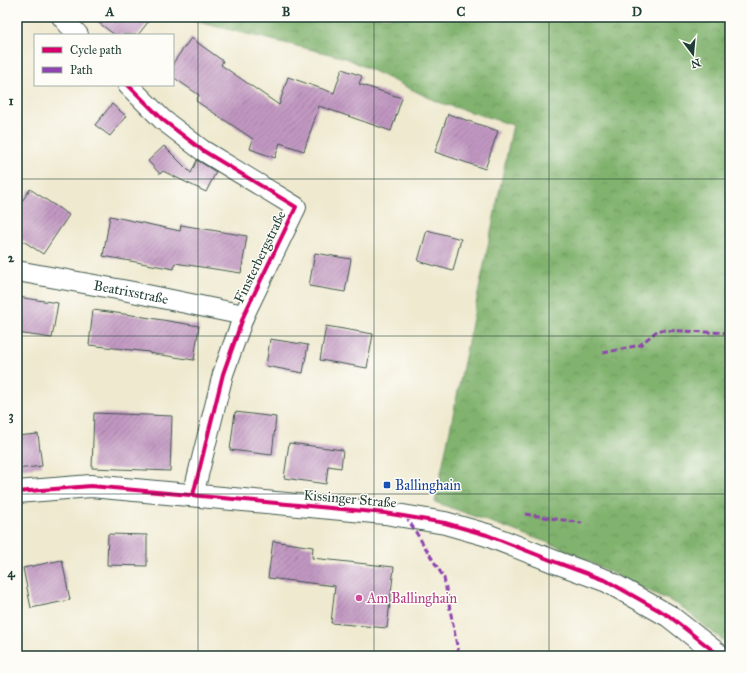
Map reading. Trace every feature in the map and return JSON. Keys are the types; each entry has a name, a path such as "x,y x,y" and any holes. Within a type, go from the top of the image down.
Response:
{"street":[{"path":"62,17 77,34"},
{"name":"Finsterbergstraße","path":"129,86 163,120 202,150 296,207 244,315 223,374 193,496"},
{"name":"Beatrixstraße","path":"17,271 128,291 244,315"},
{"name":"Kissinger Straße","path":"17,492 91,486 385,513 445,522 487,535 607,581 669,616 720,656"}],"green space":[{"path":"177,17 730,17 730,646 679,605 560,547 435,502 513,125 438,102 346,58"}],"building":[{"path":"91,17 152,17 139,34 114,34"},
{"path":"191,38 223,61 221,65 279,105 288,77 334,93 342,69 362,76 359,84 402,98 391,131 319,106 304,151 280,143 275,158 250,149 253,139 196,101 199,95 174,78 174,62"},
{"path":"112,104 126,116 110,136 95,125"},
{"path":"448,114 498,131 485,169 435,152"},
{"path":"164,146 191,173 197,160 216,172 206,192 163,171 160,174 148,161"},
{"path":"30,189 69,215 43,254 17,237 17,209"},
{"path":"110,216 180,231 181,225 247,236 241,273 175,263 174,269 103,256"},
{"path":"427,230 461,239 453,271 418,261"},
{"path":"315,253 351,259 345,292 309,286"},
{"path":"17,297 58,303 52,338 17,333"},
{"path":"93,310 199,326 194,360 149,352 89,345"},
{"path":"326,326 373,334 367,368 320,360"},
{"path":"270,339 308,345 303,373 266,366"},
{"path":"235,412 276,417 272,455 230,450"},
{"path":"94,413 172,416 170,471 92,468"},
{"path":"38,434 42,466 17,469 17,436"},
{"path":"289,443 343,450 341,468 328,466 326,484 284,478"},
{"path":"108,534 147,535 147,566 107,565"},
{"path":"273,541 313,547 312,558 394,567 387,628 331,623 335,586 268,578"},
{"path":"62,560 70,600 31,608 23,568"}],"marked path":[{"path":"603,353 640,345 658,330 730,333"},
{"path":"525,514 582,523"},
{"path":"406,516 444,578 459,656"}],"cycle path":[{"path":"129,86 163,120 202,150 296,207 244,315 223,374 193,495"},
{"path":"17,492 91,486 385,513 445,523 487,535 607,581 669,616 720,656"}],"place":[{"name":"Ballinghain","path":"387,485"},
{"name":"Am Ballinghain","path":"359,598"}]}
